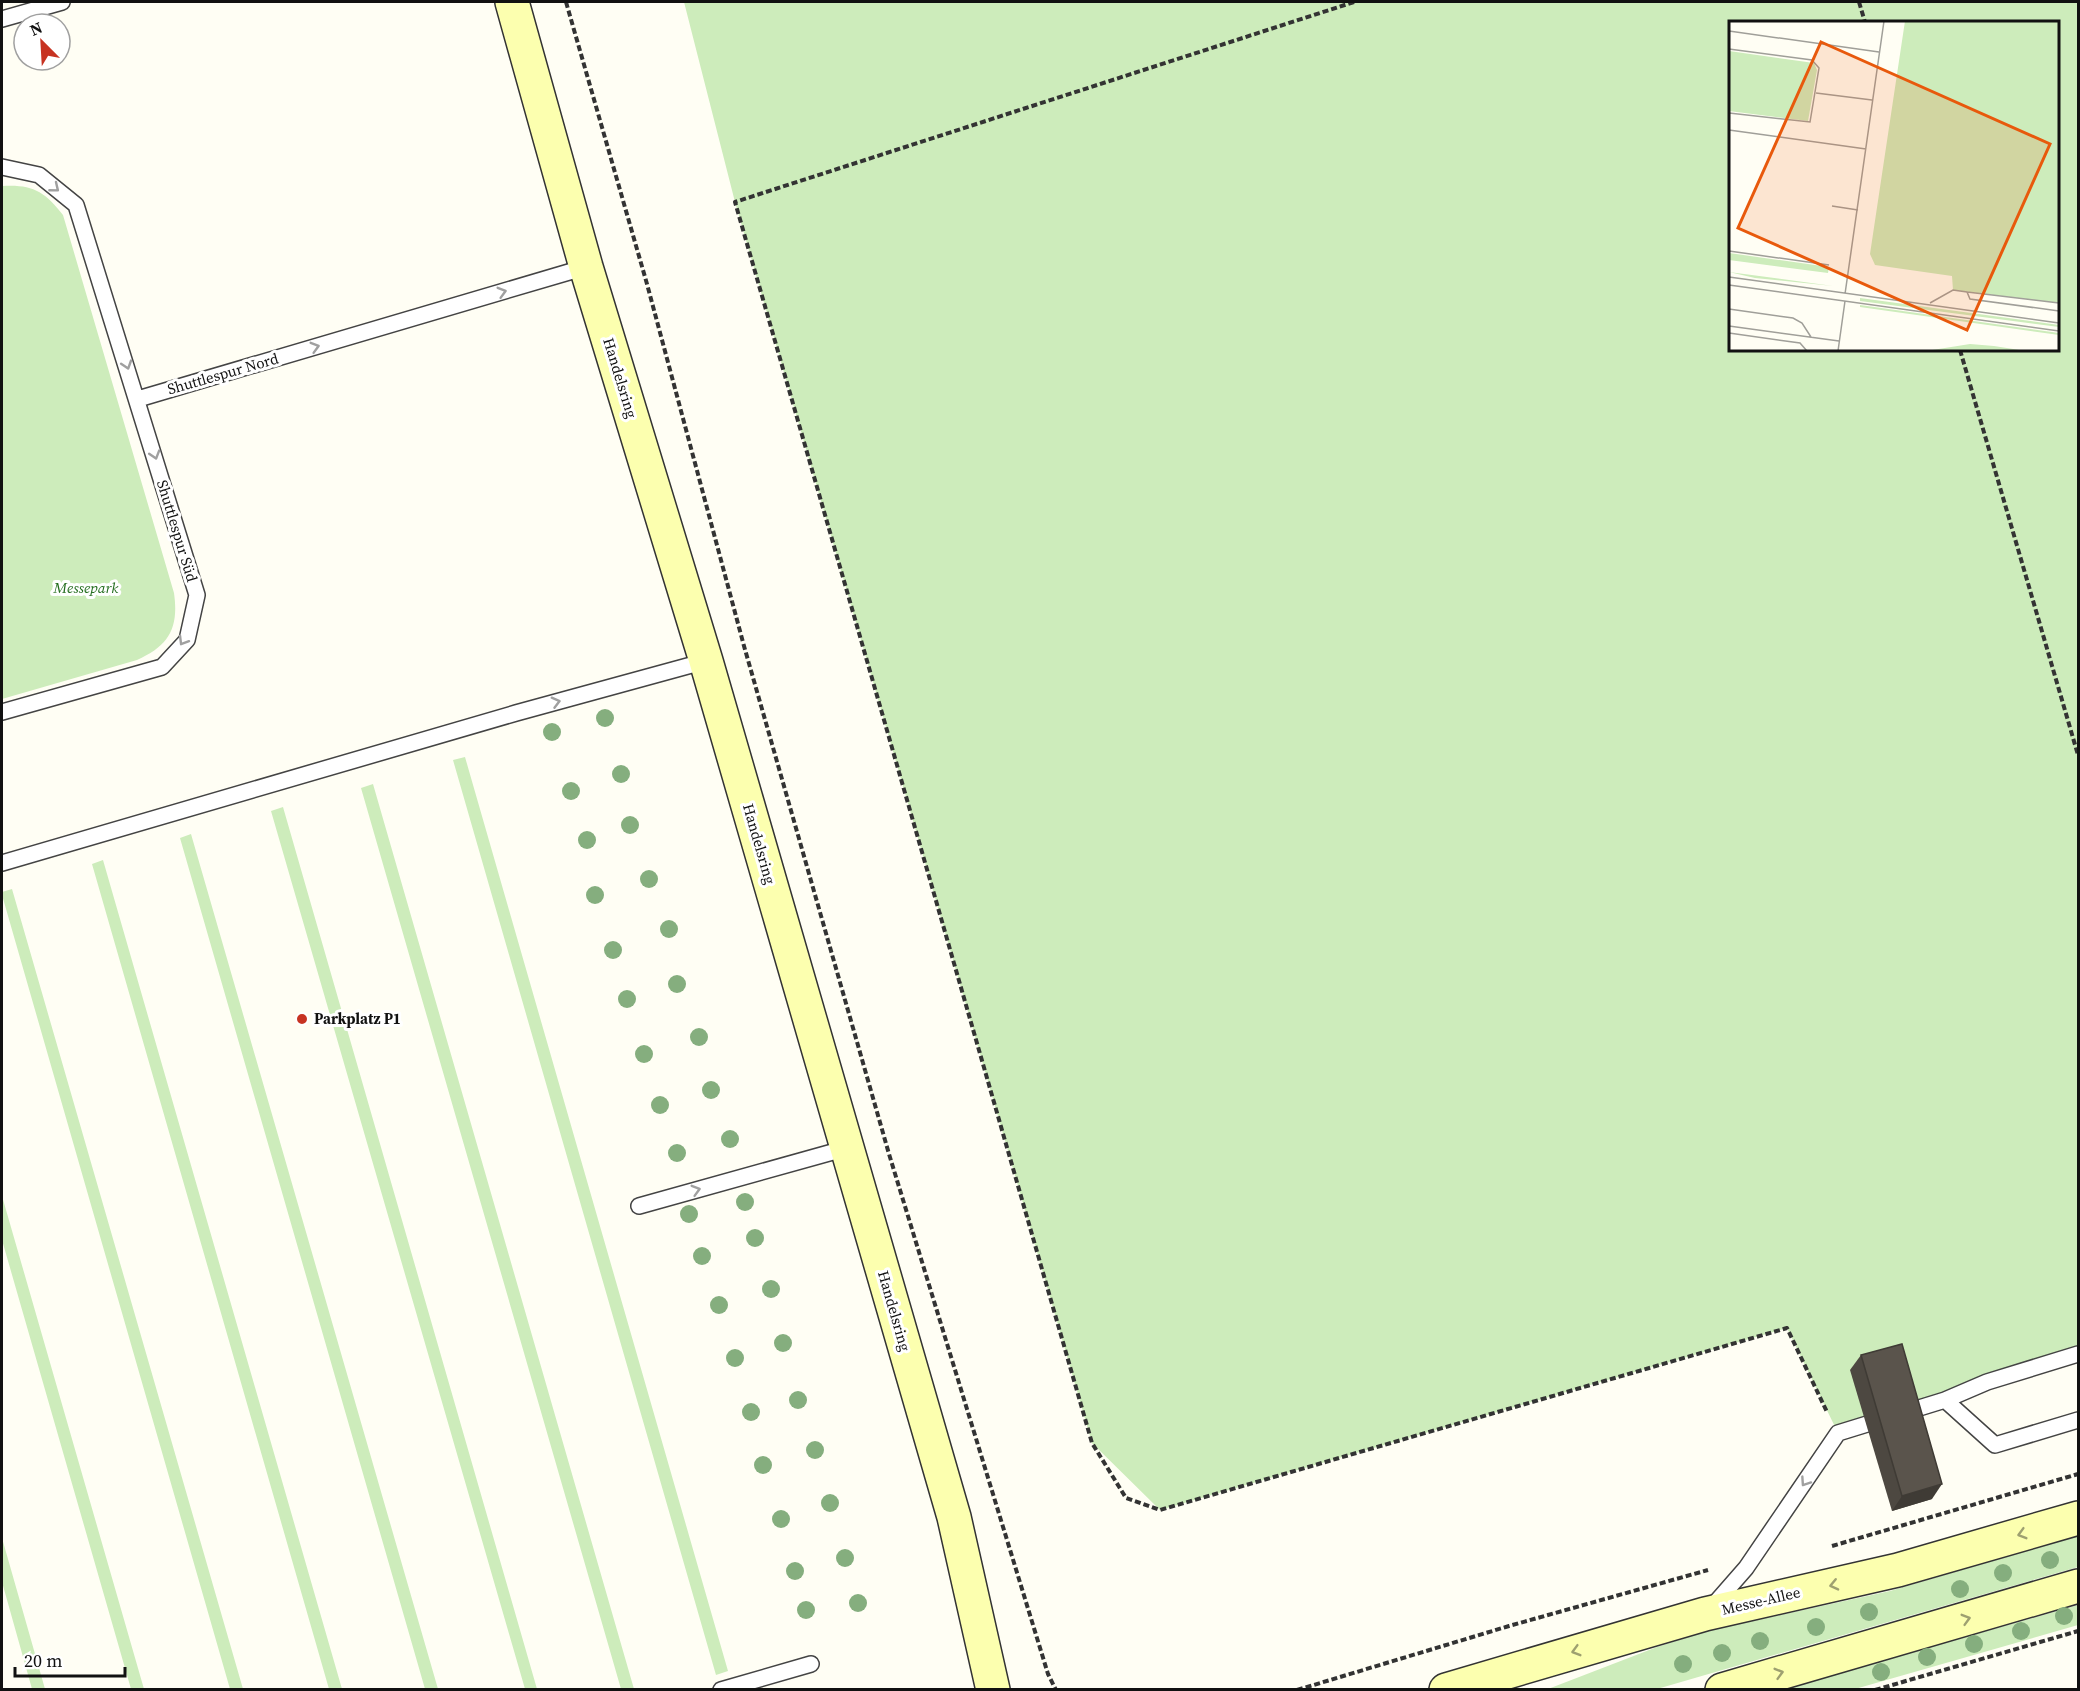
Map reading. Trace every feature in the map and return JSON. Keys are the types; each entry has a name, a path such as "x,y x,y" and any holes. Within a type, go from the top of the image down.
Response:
{"main road":[{"name":"Handelsring","path":"512,2 586,267 706,661 954,1517 993,1689"},
{"name":"Messe-Allee","path":"1446,1689 1705,1614 1899,1570 2079,1518"},
{"path":"1722,1689 2079,1586"}],"lane":[{"path":"2,19 62,2"},
{"path":"2,167 39,175 76,205 138,399"},
{"name":"Shuttlespur Nord","path":"138,399 586,267"},
{"name":"Shuttlespur Süd","path":"2,712 162,667 187,640 197,595 138,399"},
{"path":"2,862 706,661"},
{"path":"639,1206 847,1148"},
{"path":"1705,1614 1746,1568 1838,1433 1945,1400 1987,1382 2079,1354"},
{"path":"1945,1400 1995,1445 2079,1420"},
{"path":"721,1689 812,1664"}],"path":[{"path":"566,2 644,272 747,657 889,1154 1048,1674 1056,1689"},
{"path":"1354,2 735,202 1092,1443 1126,1498 1160,1510 1787,1328 1838,1433"},
{"path":"1859,2 1865,21"},
{"path":"1960,351 2079,755"},
{"path":"1826,1548 2079,1474"},
{"path":"1297,1689 1509,1626 1717,1568"},
{"path":"1875,1689 2079,1631"}],"green space":[{"path":"684,2 2078,2 2078,1356 1838,1433 1787,1328 1160,1510 1092,1443 735,202"},
{"name":"Messepark","path":"2,186 21,186 37,191 50,200 63,215 174,593 175,616 173,626 164,642 148,655 2,699"},
{"path":"465,757 728,1671 716,1675 453,760"},
{"path":"373,784 634,1689 621,1689 361,788"},
{"path":"283,807 537,1689 525,1689 271,811"},
{"path":"191,834 438,1689 425,1689 180,838"},
{"path":"103,860 342,1689 329,1689 92,864"},
{"path":"12,889 243,1689 230,1689 2,895 2,892"},
{"path":"2,1196 144,1689 131,1689 2,1240"},
{"path":"2078,1536 2078,1567 1657,1689 1548,1689 1657,1647 1707,1631 1890,1591"},
{"path":"2,1538 45,1689 32,1689 2,1582"},
{"path":"2078,1605 2078,1625 1855,1689 1784,1689"}],"building":[{"path":"1902,1344 1942,1484 1902,1496 1861,1355"}],"place":[{"name":"Parkplatz P1","path":"302,1019"}]}
